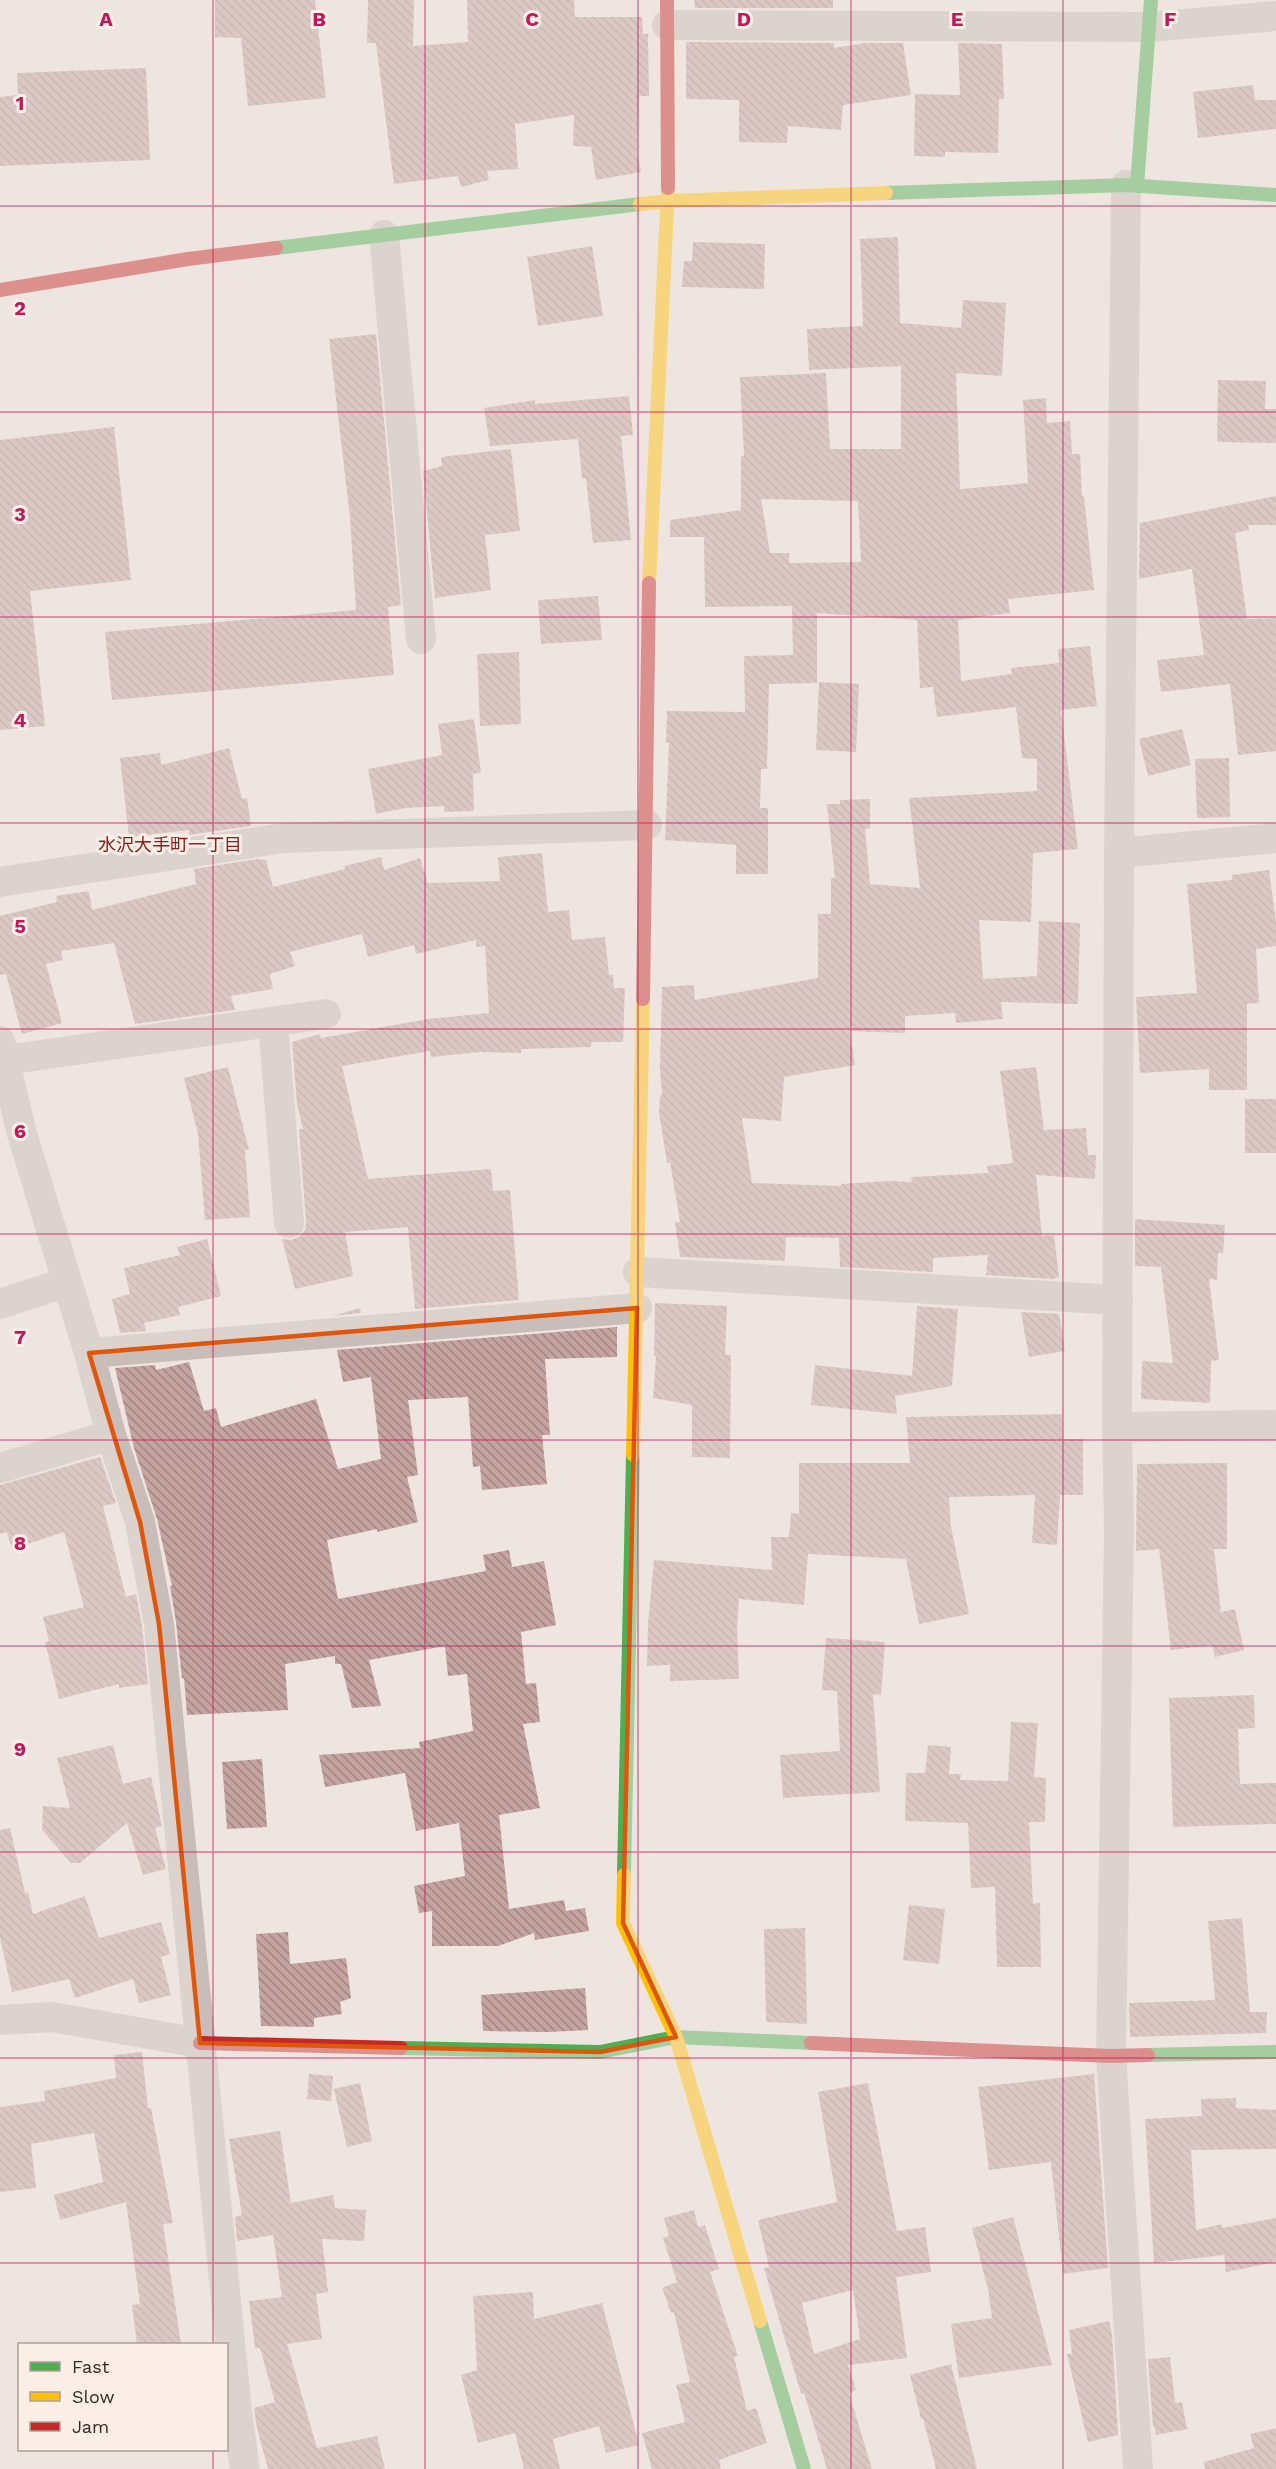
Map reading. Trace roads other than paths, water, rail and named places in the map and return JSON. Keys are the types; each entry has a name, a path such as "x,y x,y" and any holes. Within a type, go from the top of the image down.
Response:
{"street":[{"path":"804,2469 676,2037 623,1923 648,825 649,571 668,201 667,13 1276,16"},
{"path":"1138,2469 1111,2056 1119,1529 1117,1427 1119,853 1132,185 1150,14"},
{"path":"0,290 188,259 668,201 1132,185 1276,195"},
{"path":"384,235 421,639"},
{"path":"0,882 283,838 648,825"},
{"path":"1119,853 1276,838"},
{"path":"245,2469 237,2412 159,1624 140,1522 111,1435 89,1353 67,1282 11,1138 3,1050 273,1022 326,1014"},
{"path":"273,1022 289,1223"},
{"path":"638,1272 1118,1300"},
{"path":"0,1304 67,1282"},
{"path":"89,1353 637,1308"},
{"path":"1117,1427 1276,1425"},
{"path":"0,1467 111,1435"},
{"path":"0,2020 52,2017 200,2043 600,2052 676,2037 1111,2056 1276,2052"}],"district":[{"name":"水沢大手町一丁目","path":"170,844"}]}
